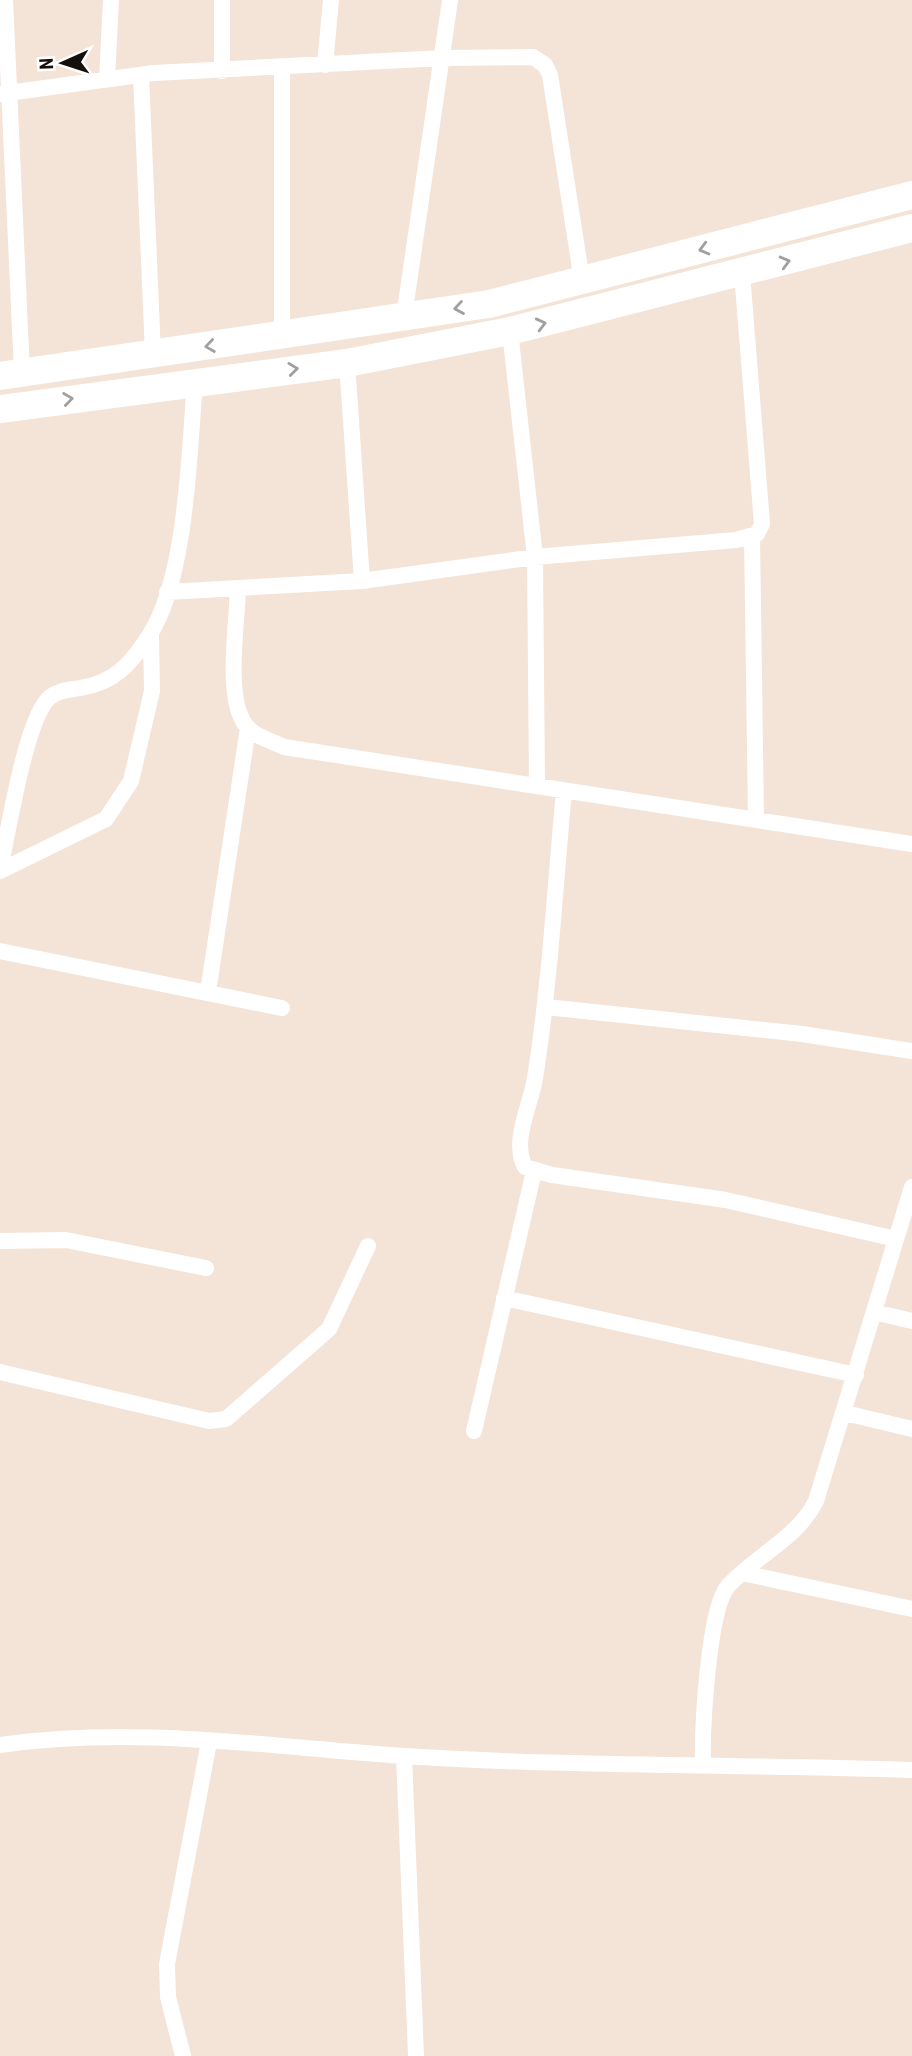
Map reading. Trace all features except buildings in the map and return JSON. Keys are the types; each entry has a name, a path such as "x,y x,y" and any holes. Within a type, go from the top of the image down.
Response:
{"highway":[{"path":"11,375 489,304 912,195"},
{"path":"0,409 347,363 510,331 742,274 912,228"}],"street":[{"path":"5,0 4,94 11,375"},
{"path":"107,79 111,0"},
{"path":"222,0 222,71"},
{"path":"326,65 331,0"},
{"path":"404,317 450,0"},
{"path":"4,94 141,75 443,58 528,56 545,65 558,112 582,281"},
{"path":"282,68 282,335"},
{"path":"141,75 153,354"},
{"path":"742,274 762,524 752,536 756,819"},
{"path":"510,331 535,557 537,784"},
{"path":"347,363 362,581"},
{"path":"0,870 30,733 42,705 63,690 105,683 121,672 151,634 167,592 185,501 195,382"},
{"path":"167,592 362,581 535,557 752,536"},
{"path":"238,589 234,682 242,720 256,736 285,747 912,844"},
{"path":"0,870 106,819 131,781 152,691 151,634"},
{"path":"208,992 248,728"},
{"path":"564,791 546,1007 534,1086 520,1139 520,1158 525,1167 534,1171 726,1200 896,1239"},
{"path":"0,951 282,1007"},
{"path":"546,1007 802,1034 912,1051"},
{"path":"474,1431 534,1171"},
{"path":"703,1765 702,1729 717,1612 727,1587 809,1516 827,1472 896,1239 908,1216 912,1187"},
{"path":"0,1241 66,1240 206,1268"},
{"path":"0,1373 209,1421 226,1419 329,1329 368,1246"},
{"path":"505,1298 856,1375"},
{"path":"874,1312 912,1321"},
{"path":"845,1413 912,1429"},
{"path":"742,1573 912,1609"},
{"path":"0,1745 132,1735 404,1756 634,1766 912,1770"},
{"path":"183,2056 168,1997 166,1972 209,1742"},
{"path":"404,1756 416,2056"}]}
